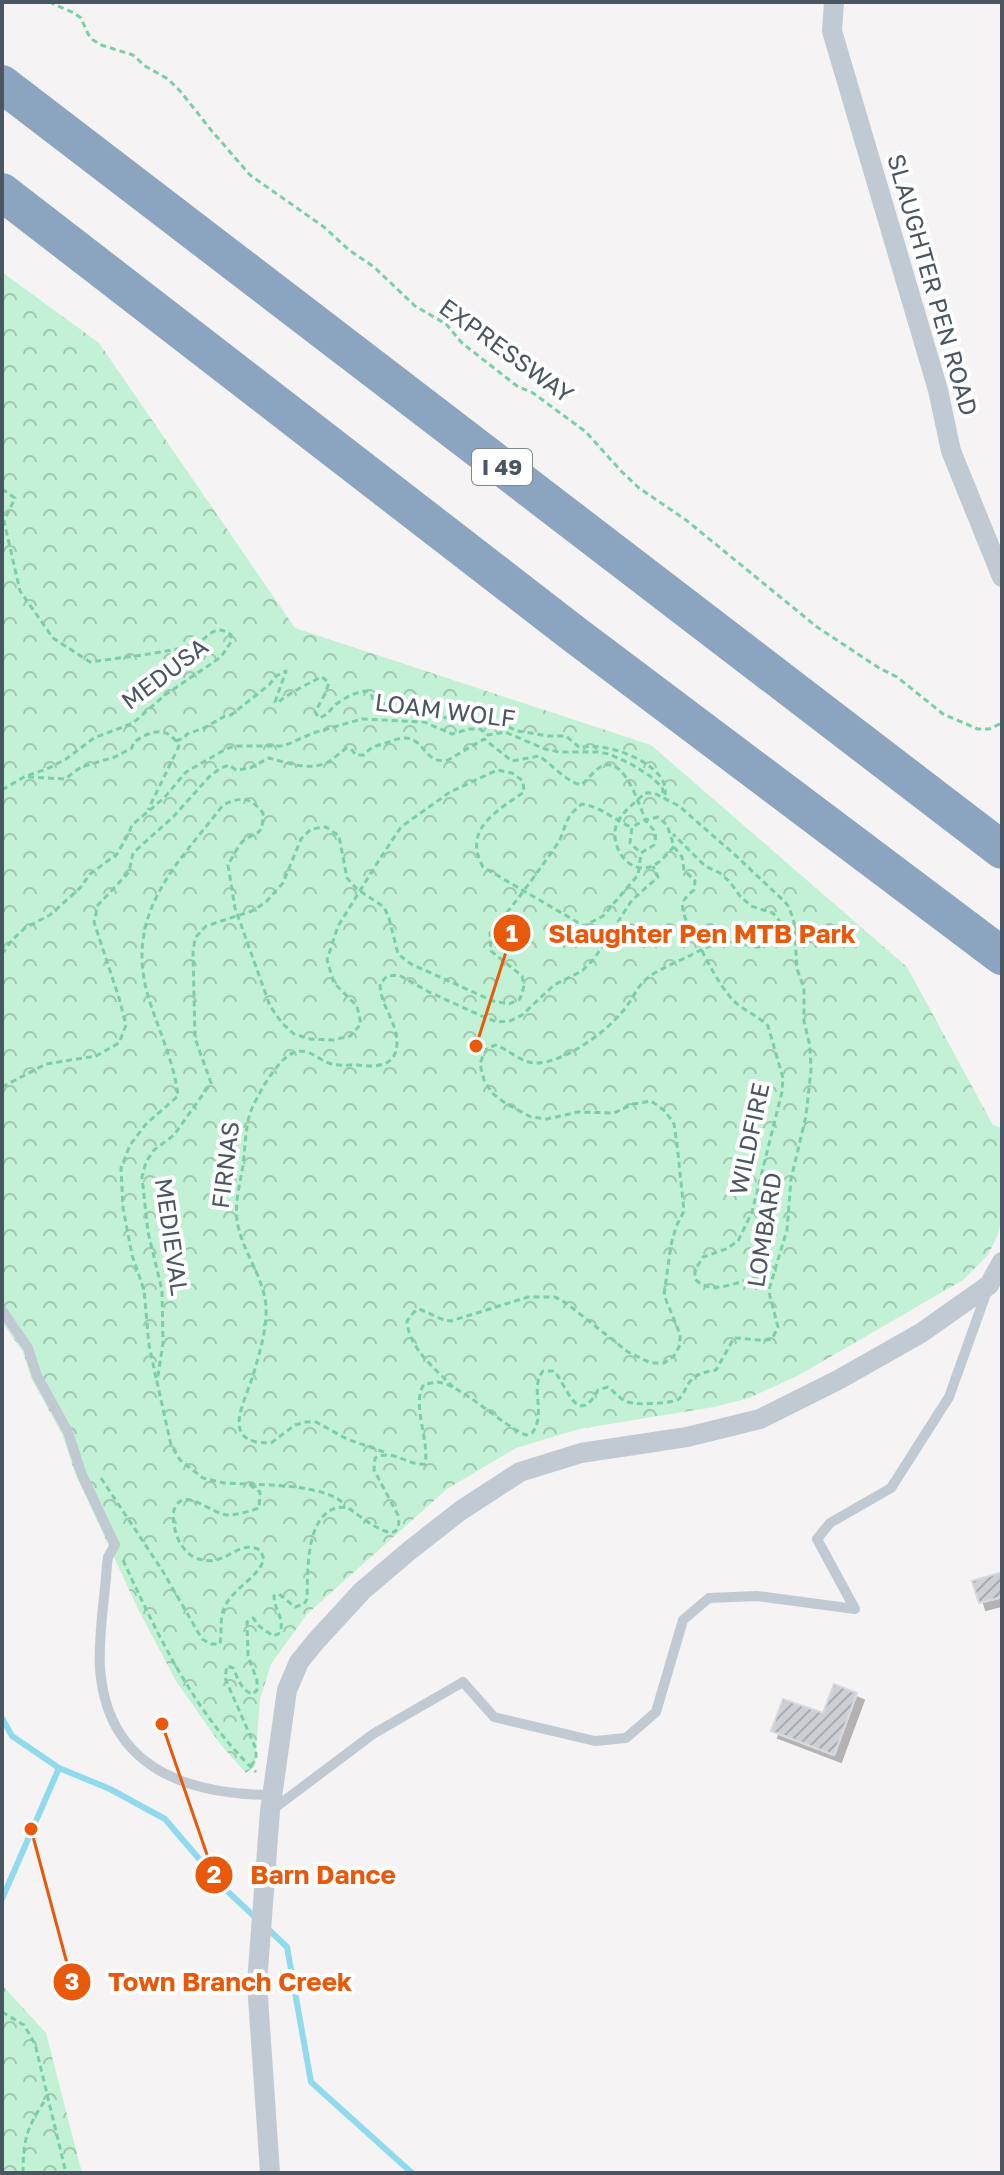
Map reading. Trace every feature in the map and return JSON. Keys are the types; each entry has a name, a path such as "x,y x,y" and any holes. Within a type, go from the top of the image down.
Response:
{"highway":[{"name":"I 49","path":"2,84 1002,850"},
{"path":"2,192 574,634 1002,956"}],"street":[{"name":"SLAUGHTER PEN ROAD","path":"834,2 832,31 938,390 951,451 1002,577"},
{"path":"270,2173 257,1983 272,1798 287,1690 299,1662 362,1591 460,1511 520,1472 581,1453 687,1437 760,1419 921,1333 989,1285 1002,1262"}],"lane":[{"path":"2,1310 28,1348 37,1376 68,1432 82,1475 115,1545 107,1564 99,1648 105,1697 121,1735 151,1766 176,1779 229,1793 272,1798 463,1682 494,1717 595,1741 626,1738 656,1712 683,1620 709,1598 757,1596 855,1609 817,1539 830,1523 891,1488 949,1397 989,1285"}],"path":[{"name":"EXPRESSWAY","path":"49,2 81,18 93,40 133,55 168,79 250,175 324,227 374,267 415,306 446,324 462,343 517,386 533,393 586,432 639,488 686,520 817,627 897,677 943,714 978,729 989,729 1002,723"},
{"name":"MEDUSA","path":"2,489 15,498 4,521 20,591 53,638 90,662 196,644 217,629 224,629 231,635 231,642 221,657 165,695 133,723 94,738 66,759 2,790"},
{"path":"176,741 231,715 286,671 275,702 317,678 322,677 329,683 315,712 319,718 325,717 336,705 360,691 368,691 373,703 379,706 401,696 406,699 409,709 431,705 438,719 455,712 467,716 480,715 518,731 566,736 580,748 600,745 632,754 664,780 667,787 665,799 654,793 645,793 616,824 615,834 620,852 627,862 638,867 653,866 674,846 667,825 658,817 632,827 630,843 641,853"},
{"name":"LOAM WOLF","path":"2,954 25,928 50,915 80,888 90,874 117,854 132,825 164,798 186,772 235,746 284,746 313,733 362,719 424,722 452,734 469,729 480,729 488,735 505,732 559,752 609,754 650,776 662,787 665,799"},
{"path":"24,777 65,779 81,767 115,757 132,748 133,743 151,733 166,732 173,735 179,746 148,812"},
{"path":"2,1087 46,1064 96,1056 119,1043 126,1025 94,922 98,905 129,872 133,853 219,769 229,765 236,770 250,768 269,758 317,766 330,762 347,748 356,755 364,755 369,748 404,737 417,741 429,756 442,761 484,739 512,761 539,756 573,783 581,785 599,767 608,764 616,766 624,775 643,810 645,820 655,832 654,845 641,853"},
{"path":"157,1382 149,1345 144,1290 132,1255 123,1208 121,1168 130,1145 146,1124 178,1096 176,1073 147,992 142,954 144,924 172,868 223,805 249,800 263,813 260,833 242,843 228,865 235,908 270,1006 294,1034 310,1039 333,1040 350,1036 361,1024 357,1006 334,983 327,960 338,926 401,827 450,792 497,770 512,773 523,781 524,792 489,817 477,835 477,855 483,867 584,926 603,916 638,875 641,853"},
{"name":"LOMBARD","path":"388,1454 412,1464 425,1464 419,1396 424,1384 437,1382 457,1391 526,1435 532,1433 539,1421 538,1383 543,1371 554,1371 568,1396 579,1405 586,1405 598,1390 608,1387 628,1403 678,1400 689,1380 698,1373 716,1370 734,1338 760,1342 772,1339 778,1327 769,1292 787,1230 791,1179 806,1116 811,1070 810,1046 804,1021 804,988 797,969 794,922 784,901 679,806 665,799"},
{"name":"MEDIEVAL","path":"346,1507 340,1500 307,1490 224,1483 203,1478 180,1460 171,1445 157,1382 163,1343 162,1290 148,1232 142,1177 146,1162 154,1150 174,1135 211,1083 195,1038 195,938 206,926 252,911 266,902 283,883 301,839 311,829 326,827 339,836 347,878 357,889 384,907 398,954 411,964 493,1001 509,1004 520,999 524,986 522,976 491,951 490,933 559,842 569,814 582,804 596,807 632,827"},
{"path":"457,1391 412,1342 407,1321 419,1309 451,1321 528,1297 555,1297 639,1358 651,1363 664,1363 674,1356 680,1345 680,1334 664,1295 671,1245 684,1211 674,1124 665,1111 651,1101 633,1104 614,1113 578,1112 547,1119 531,1117 492,1093 484,1080 480,1064 485,1050 495,1045 531,1063 546,1062 575,1050 615,1021 644,981 702,949 727,942 757,947 768,945 776,939 780,923 773,913 751,906 730,882 705,866 670,832"},
{"name":"WILDFIRE","path":"674,846 682,857 684,870 695,881 694,890 682,902 682,911 726,992 735,1003 768,1026 783,1078 752,1212 738,1241 703,1257 695,1270 695,1279 700,1285 715,1288 756,1275 772,1276"},
{"name":"FIRNAS","path":"388,1454 347,1439 316,1422 295,1425 271,1443 250,1442 242,1434 238,1422 240,1411 253,1377 266,1317 264,1296 237,1219 238,1189 249,1116 254,1104 278,1065 294,1052 304,1050 330,1064 385,1065 397,1045 380,996 380,984 387,976 399,975 497,1022 510,1021 522,1015 554,985 582,971 594,959 632,900 658,877 653,866"},
{"path":"74,1449 106,1483 202,1639 211,1644 220,1644 222,1612 231,1596 261,1568 264,1559 260,1550 253,1547 240,1549 218,1561 207,1562 189,1556 174,1527 174,1511 180,1502 189,1499 206,1505 215,1513 230,1515 259,1508 260,1492 249,1484"},
{"path":"250,1767 255,1764 256,1749 224,1672 230,1666 248,1693 253,1694 257,1690 257,1680 248,1656 247,1622 253,1618 273,1636 280,1633 283,1623 275,1607 274,1596 283,1595 295,1607 304,1604 314,1530 328,1512 337,1507 346,1507 379,1530 392,1531 397,1527 398,1515 374,1470 375,1458 388,1454"},
{"path":"115,1545 178,1671 227,1744 250,1767 272,1798"},
{"path":"2,2012 24,2025 35,2044 66,2173"},
{"path":"23,2173 23,2153 30,2121 48,2096"}],"green space":[{"path":"2,272 99,343 295,628 651,745 907,967 993,1125 1002,1128 1002,1219 987,1256 963,1280 799,1375 749,1398 714,1407 579,1429 516,1448 447,1489 307,1614 271,1664 260,1699 255,1766 246,1773 221,1745 176,1681 139,1611 75,1473 62,1434 31,1378 23,1352 2,1322"},
{"path":"2,1985 46,2033 82,2173 2,2173"}],"building":[{"path":"1002,1572 1002,1597 979,1603 972,1581"},
{"path":"834,1684 857,1693 834,1755 771,1731 783,1699 823,1713"}],"waterway":[{"path":"2,1718 12,1736 59,1768 2,1899"},
{"path":"59,1768 110,1789 165,1819 224,1888 256,1918"},
{"path":"267,1928 287,1947 311,2082 412,2173"}],"place":[{"name":"Slaughter Pen MTB Park","path":"476,1046"},
{"name":"Barn Dance","path":"162,1724"},
{"name":"Town Branch Creek","path":"31,1829"}]}
